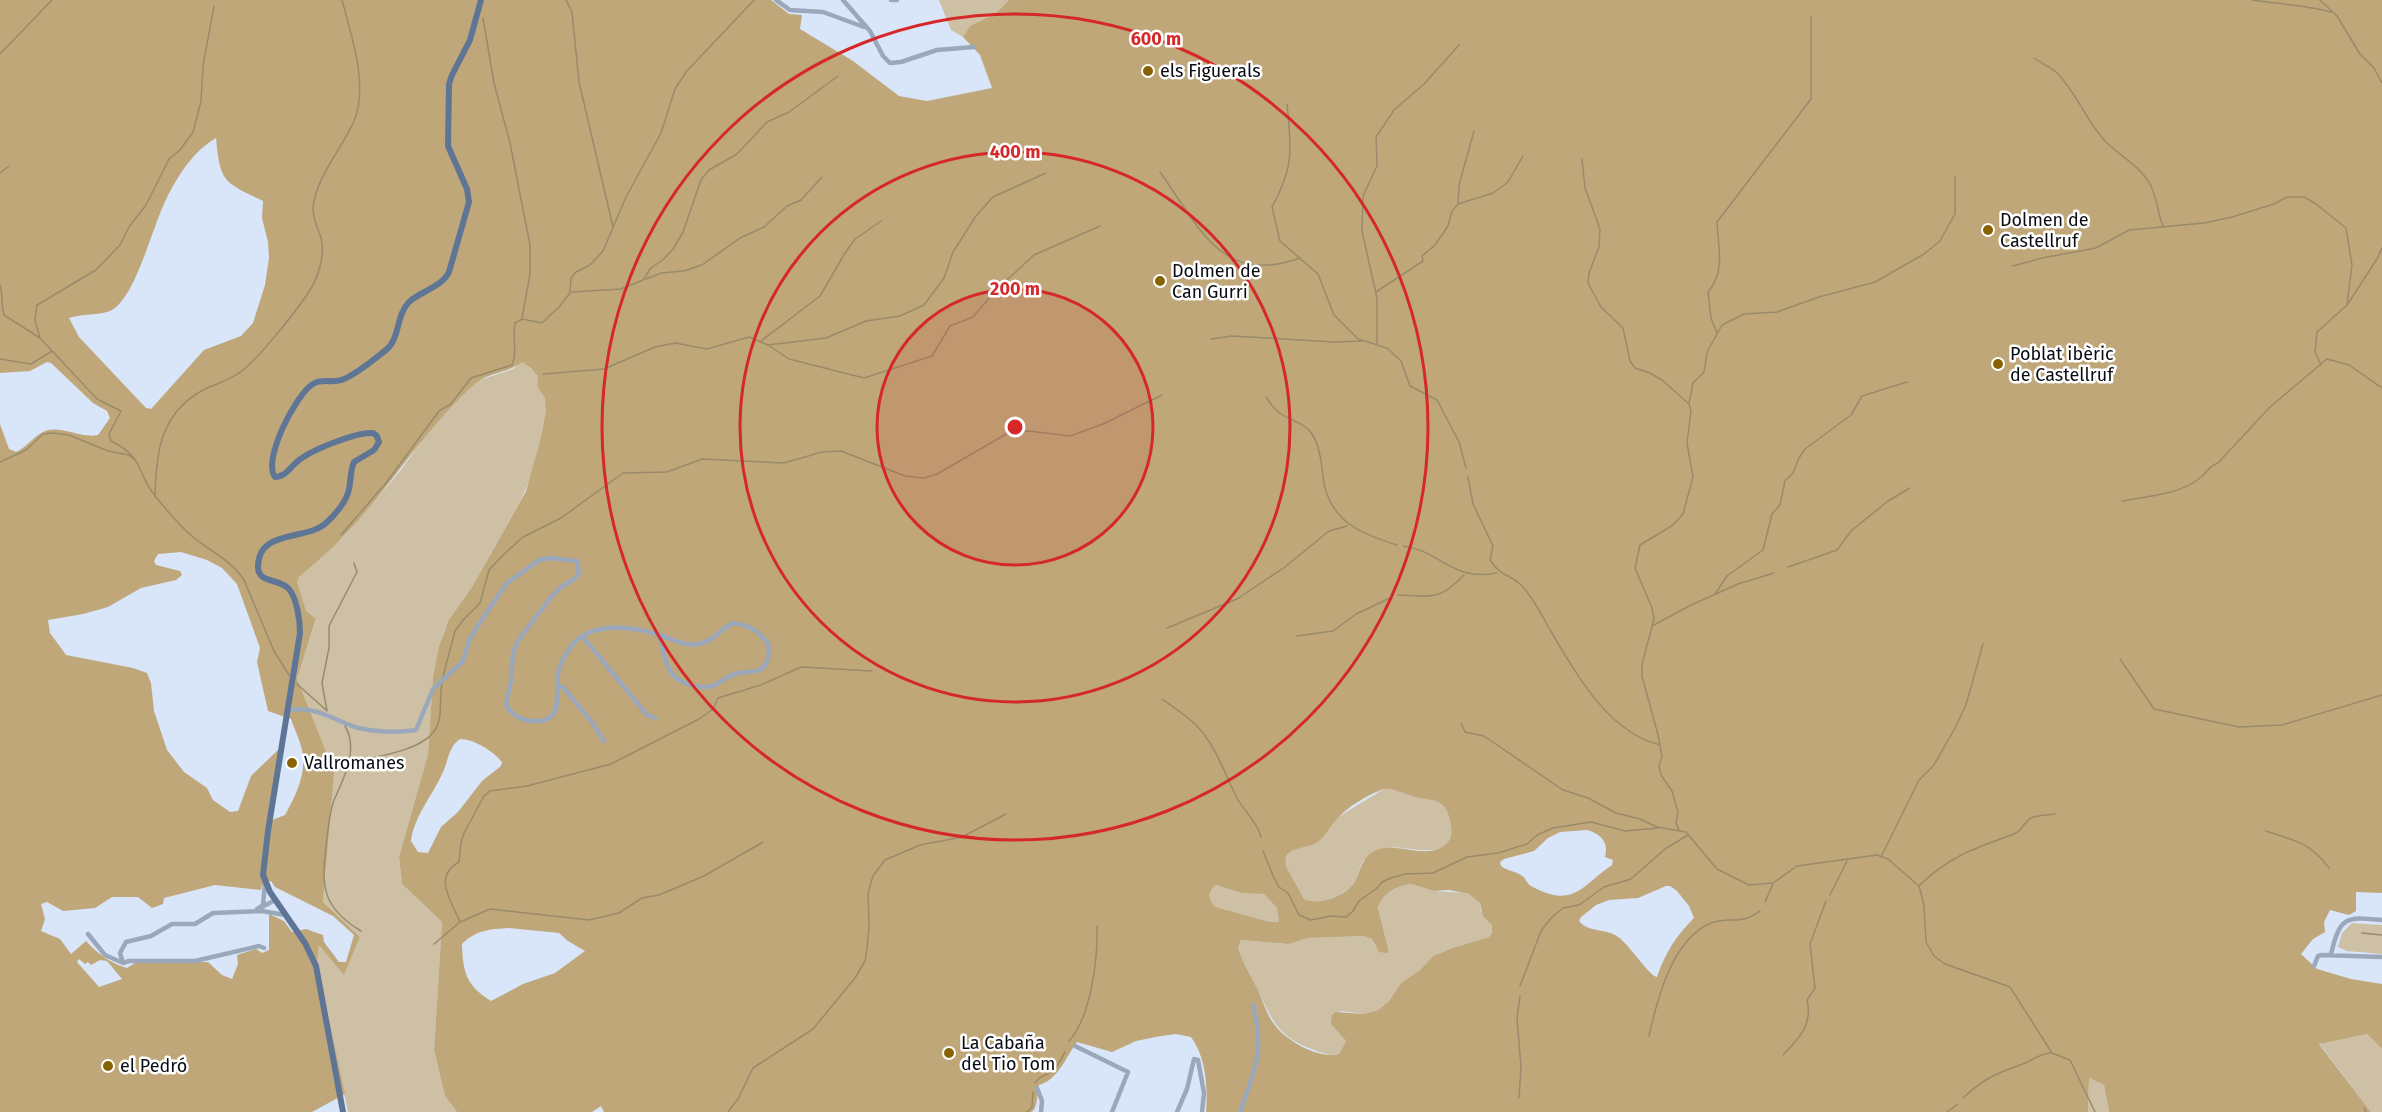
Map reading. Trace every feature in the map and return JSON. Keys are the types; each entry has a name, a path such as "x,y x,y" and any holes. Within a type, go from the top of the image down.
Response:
{"main road":[{"path":"343,1112 318,974 310,954 285,915 272,901 265,883 264,862 300,626 290,590 284,584 260,576 258,569 260,558 267,546 279,538 304,533 327,522 348,494 354,462 374,450 378,438 373,433 356,435 306,456 279,477 275,477 272,472 274,449 283,427 309,386 317,382 343,380 387,350 393,342 401,315 409,302 445,280 448,275 469,202 467,189 448,146 449,84 470,40 481,0"}],"street":[{"path":"776,0 792,10 828,13 866,28"},
{"path":"843,0 866,28 883,56 894,64 937,50 974,47"},
{"path":"891,0 897,0"},
{"path":"287,711 304,709 320,712 358,728 405,732 416,730 433,689 464,661 478,625 507,584 539,560 550,558 577,561 579,573 576,578 552,596 519,639 512,657 511,681 506,697 506,704 510,711 519,718 544,720 556,710 559,699 559,667 575,642 582,636 607,629 626,628 658,634 679,643 696,645 710,640 733,623 745,624 753,628 768,643 768,657 761,670 734,674 713,686 686,684 674,676 669,669 658,634"},
{"path":"582,636 647,715 655,718"},
{"path":"558,686 563,687 604,741"},
{"path":"259,909 263,905 265,883"},
{"path":"252,911 272,901"},
{"path":"272,901 269,909 274,913"},
{"path":"123,963 120,953 126,942 151,936 172,924 195,924 210,914 252,911 285,915"},
{"path":"2331,954 2337,930 2345,920 2355,917 2382,920"},
{"path":"88,934 105,956 123,963 129,961 195,961 259,945 264,948"},
{"path":"2314,966 2318,957 2331,954 2382,957"},
{"path":"1240,1112 1259,1054 1260,1036 1253,1005"},
{"path":"1075,1047 1128,1072 1112,1112"},
{"path":"1177,1112 1187,1089 1194,1059 1198,1060 1204,1094 1202,1112"},
{"path":"1036,1088 1042,1101 1041,1112"}],"shaded area":[{"path":"0,0 771,0 789,14 802,15 800,29 853,61 899,96 927,101 992,88 980,55 963,37 970,26 996,13 1009,0 2382,0 2382,893 2356,892 2356,911 2349,915 2330,910 2324,922 2325,932 2313,939 2301,954 2317,969 2351,979 2382,984 2382,1049 2367,1034 2319,1044 2371,1112 2109,1112 2104,1085 2089,1078 2088,1112 1206,1112 1206,1083 1200,1054 1191,1037 1176,1034 1136,1041 1112,1052 1077,1042 1056,1073 1039,1085 1032,1112 604,1112 601,1106 592,1112 457,1112 445,1096 434,1050 442,922 402,884 399,857 428,754 433,677 439,647 448,621 472,587 526,491 541,438 546,411 545,398 537,386 538,377 522,362 481,380 458,400 425,437 363,515 335,545 299,577 297,582 306,611 316,619 297,679 334,772 323,902 360,937 344,975 319,945 317,965 345,1094 312,1112 0,1112 0,424 9,449 16,452 39,434 49,430 98,435 110,418 107,411 93,403 51,363 47,362 30,371 0,373","holes":["216,138 222,173 226,179 232,185 263,201 262,218 269,258 265,285 253,323 241,336 204,350 151,409 146,408 79,337 69,318 110,311 118,306 125,297 171,189 195,155","181,552 207,560 222,568 237,584 260,648 257,662 268,711 291,719 302,751 301,779 285,815 267,822 279,749 251,776 238,811 230,812 213,800 207,788 184,772 167,750 154,711 151,683 147,673 133,668 66,655 50,633 48,620 108,607 141,588 176,580 182,575 180,571 156,565 154,561 158,554","460,739 477,743 498,758 502,762 501,766 482,781 458,812 441,827 428,853 418,852 411,841 413,832 420,814 439,781 453,746","1388,789 1440,803 1447,810 1451,836 1448,842 1440,848 1430,851 1398,848 1378,850 1366,858 1354,883 1338,896 1317,901 1304,899 1286,866 1288,854 1319,841 1341,814 1365,798","1587,830 1603,839 1606,847 1605,857 1613,860 1612,865 1584,887 1576,892 1557,896 1531,886 1520,874 1501,866 1500,862 1504,859 1534,851 1548,838 1560,832","271,881 275,887 333,916 354,935 346,962 339,962 324,942 323,935 306,929 292,932 284,921 269,914 269,950 262,953 256,949 237,955 238,964 232,979 222,975 208,962 135,963 127,968 105,958 86,941 71,954 60,939 41,931 45,919 41,904 47,902 63,911 95,908 112,897 138,897 152,908 163,904 164,898 215,885 261,890 262,885","1411,884 1434,891 1449,890 1469,894 1480,903 1483,916 1492,925 1492,933 1489,937 1433,956 1420,970 1401,983 1389,1001 1378,1010 1364,1014 1335,1012 1332,1015 1331,1024 1346,1041 1339,1054 1331,1055 1312,1051 1286,1037 1269,1016 1240,954 1238,948 1241,940 1288,944 1308,938 1364,936 1372,939 1379,952 1388,953 1378,908 1386,894","1216,885 1242,893 1264,894 1277,908 1279,922 1270,922 1216,907 1209,895","1670,886 1689,906 1694,918 1672,945 1657,977 1614,934 1587,927 1579,921 1596,905 1609,900 1638,898","509,928 559,933 585,951 555,973 523,984 491,1001 476,989 467,977 463,963 462,944 478,933","79,959 91,965 100,960 107,961 122,979 99,987 77,962"]},
{"path":"939,0 1009,0 996,13 970,26 963,37 951,30"},
{"path":"522,361 538,377 537,386 545,398 543,435 529,482 519,503 472,587 448,621 443,634 433,677 428,754 399,857 402,884 442,922 434,1050 445,1096 457,1112 348,1112 317,965 319,944 344,974 360,937 323,902 326,871 297,679 316,620 306,612 297,582 299,577 347,534 400,471 437,420 477,381 513,369"},
{"path":"1384,789 1415,795 1443,804 1452,830 1444,847 1436,850 1396,847 1382,850 1363,861 1355,881 1344,892 1330,899 1310,901 1304,899 1286,866 1285,861 1289,853 1317,842 1338,817"},
{"path":"1411,884 1434,891 1465,893 1473,896 1480,903 1481,911 1492,925 1492,933 1489,937 1433,956 1420,970 1401,983 1389,1001 1378,1010 1364,1014 1340,1011 1331,1024 1346,1041 1339,1054 1319,1052 1291,1039 1272,1019 1242,959 1238,948 1241,940 1287,944 1308,938 1364,936 1372,939 1376,947 1388,948 1378,908 1390,891"},
{"path":"1216,885 1238,891 1264,894 1277,908 1279,922 1270,922 1216,907 1209,895"},
{"path":"2352,923 2382,925 2382,954 2347,951 2338,947 2342,933"},
{"path":"2367,1034 2382,1049 2382,1112 2371,1112 2319,1043"},
{"path":"2089,1078 2104,1085 2109,1112 2088,1112"}],"waterway":[{"path":"0,54 52,0"},
{"path":"155,497 162,439 175,414 198,393 234,376 246,367 287,321 316,278 322,251 321,238 313,215 315,195 354,121 360,92 354,44 342,0"},
{"path":"566,0 572,12 579,82 613,227"},
{"path":"341,535 386,483 439,411 451,404 471,378 512,365 515,355 515,323 522,319 542,323 570,293 571,278 576,272 590,265 603,251 626,197 661,133 675,89 686,72 754,0"},
{"path":"2252,0 2331,12"},
{"path":"2320,0 2337,16 2360,54 2374,68 2382,83"},
{"path":"40,338 35,320 37,305 96,270 120,245 129,227 146,205 169,159 180,150 193,132 201,101 203,66 214,6"},
{"path":"1717,333 1711,318 1708,292 1714,284 1719,267 1717,222 1811,99 1811,17"},
{"path":"483,18 494,83 510,143 530,245 530,274 522,318"},
{"path":"1377,345 1377,298 1362,231 1363,196 1377,166 1376,137 1394,110 1424,84 1459,45"},
{"path":"2034,58 2057,73 2098,133 2134,165 2149,182 2163,226"},
{"path":"572,292 621,289 643,280 651,268 673,249 683,232 701,180 709,170 737,154 767,122 789,112 838,76"},
{"path":"1287,104 1290,157 1285,180 1272,207 1280,241 1318,274 1334,315 1358,339 1387,348 1401,361 1410,386 1437,400 1459,442 1466,468"},
{"path":"1458,203 1459,185 1474,131"},
{"path":"1376,292 1423,261 1422,256 1435,245 1448,226 1452,211 1458,204 1493,193 1508,182 1523,156"},
{"path":"1582,159 1585,188 1600,229 1599,247 1589,273 1588,283 1601,307 1623,328 1630,361 1635,368 1662,380 1689,404 1691,411 1687,443 1693,477 1683,514 1673,525 1640,545 1635,568 1652,608 1654,619 1642,664 1642,676 1658,735 1662,756 1659,766 1661,775 1672,791 1678,812 1676,823 1679,830"},
{"path":"0,173 9,166"},
{"path":"1160,172 1201,231 1231,258 1250,264 1273,265 1300,258"},
{"path":"768,345 826,338 866,321 900,316 924,305 944,278 953,252 976,216 993,197 1046,173"},
{"path":"646,279 661,273 684,271 702,265 740,238 764,227 787,206 801,200 822,177"},
{"path":"1689,403 1693,383 1704,372 1707,352 1722,325 1744,314 1777,312 1819,297 1875,282 1924,254 1940,241 1955,214 1955,177"},
{"path":"2013,266 2096,248 2129,230 2204,223 2274,204 2287,197 2304,197 2346,228 2352,265 2347,305"},
{"path":"761,341 820,296 855,239 881,221"},
{"path":"543,374 604,369 655,347 675,343 707,349 749,337 768,345 789,359 864,378 932,356 950,326 973,317 996,290 1034,255 1100,226"},
{"path":"2321,365 2315,352 2317,332 2347,305 2382,248"},
{"path":"0,285 4,315 40,338 97,399 121,411 109,434 111,441 130,453 149,488 181,526 229,563 244,580 274,651 289,675"},
{"path":"1211,339 1232,336 1334,342 1362,341"},
{"path":"0,359 31,364 52,351"},
{"path":"2122,501 2153,496 2192,484 2218,463 2270,407 2327,359 2349,365 2382,388"},
{"path":"1715,594 1727,576 1763,550 1772,514 1780,505 1785,481 1793,473 1805,449 1851,415 1862,396 1907,382"},
{"path":"443,676 455,631 480,603 489,570 523,537 561,518 623,473 667,472 702,459 784,463 822,452 841,451 905,476 924,478 937,474 1008,433 1029,431 1070,436 1103,424 1162,395"},
{"path":"1266,397 1279,412 1302,425 1312,434 1319,450 1326,493 1340,515 1359,530 1397,545"},
{"path":"0,462 26,450 43,434 53,433 69,435 108,451 129,455 137,462"},
{"path":"1468,477 1473,504 1493,546 1490,560 1498,570 1517,581 1529,595 1570,663 1608,714 1641,738 1660,745"},
{"path":"1788,567 1837,550 1851,531 1888,501 1910,488"},
{"path":"1167,628 1237,599 1285,567 1329,531 1347,526"},
{"path":"1403,546 1428,554 1457,570 1481,575 1497,573"},
{"path":"327,711 322,683 329,648 329,626 357,572 354,563"},
{"path":"1654,625 1738,584 1774,573"},
{"path":"1398,595 1434,596 1448,590 1464,575"},
{"path":"1297,636 1333,631 1356,614 1390,598"},
{"path":"1881,857 1919,780 1934,765 1955,728 1966,705 1983,644"},
{"path":"2120,659 2154,709 2239,727 2282,725 2382,695"},
{"path":"460,922 449,898 445,882 451,868 459,862 464,833 484,796 490,791 527,786 611,764 699,719 713,709 718,698 761,685 801,667 872,671"},
{"path":"297,684 326,710"},
{"path":"348,763 408,749 428,737 435,730 439,720 442,684"},
{"path":"1162,699 1188,718 1203,733 1214,750 1237,798 1257,827 1261,837"},
{"path":"1461,723 1465,732 1484,736 1563,790 1588,798 1616,813 1640,819 1657,827 1686,832 1717,869 1749,885 1773,883 1797,866 1877,855 1888,859 1919,886 1924,905 1926,942 1934,956 1945,964 2010,987 2052,1053 2070,1060 2095,1112"},
{"path":"345,726 351,744 350,754 346,773 334,800 330,817 324,874 327,896 332,905 339,914 361,931"},
{"path":"728,1112 738,1099 753,1068 813,1029 855,978 865,961 867,948 868,893 873,876 885,860 920,845 962,837 1006,814"},
{"path":"1919,886 1952,860 2017,833 2031,818 2055,814"},
{"path":"1263,851 1279,887 1288,893 1299,915 1311,920 1331,916 1346,917 1359,901 1382,882 1391,878 1405,874 1433,873 1467,857 1498,853 1527,844 1537,835 1553,828 1591,822 1625,831 1658,828"},
{"path":"2266,831 2309,848 2329,868"},
{"path":"1520,986 1541,931 1552,917 1563,908 1579,905 1604,887 1631,879 1665,849 1688,835"},
{"path":"434,944 460,922 490,909 589,920 619,913 642,898 659,895 704,876 763,842"},
{"path":"1830,895 1847,861"},
{"path":"1765,902 1773,884"},
{"path":"1783,1055 1803,1031 1808,1017 1807,1000 1815,988 1810,944 1826,901"},
{"path":"1649,1036 1668,972 1686,942 1697,931 1711,923 1745,919 1760,911"},
{"path":"1069,1041 1077,1030 1088,1003 1096,954 1097,926"},
{"path":"2362,933 2382,935"},
{"path":"1519,1098 1521,1067 1517,1018 1520,996"},
{"path":"1035,1083 1040,1077 1053,1070 1065,1052"},
{"path":"1963,1098 1977,1086 2003,1071 2051,1053"},
{"path":"1027,1112 1032,1107 1033,1092"},
{"path":"1947,1112 1958,1104"},
{"path":"2364,1108 2366,1112"}],"place":[{"name":"els Figuerals","path":"1148,71"},
{"name":"Dolmen de Castellruf","path":"1988,230"},
{"name":"Dolmen de Can Gurri","path":"1160,281"},
{"name":"Poblat ibèric de Castellruf","path":"1998,364"},
{"name":"Vallromanes","path":"292,763"},
{"name":"La Cabaña del Tio Tom","path":"949,1053"},
{"name":"el Pedró","path":"108,1066"}]}
